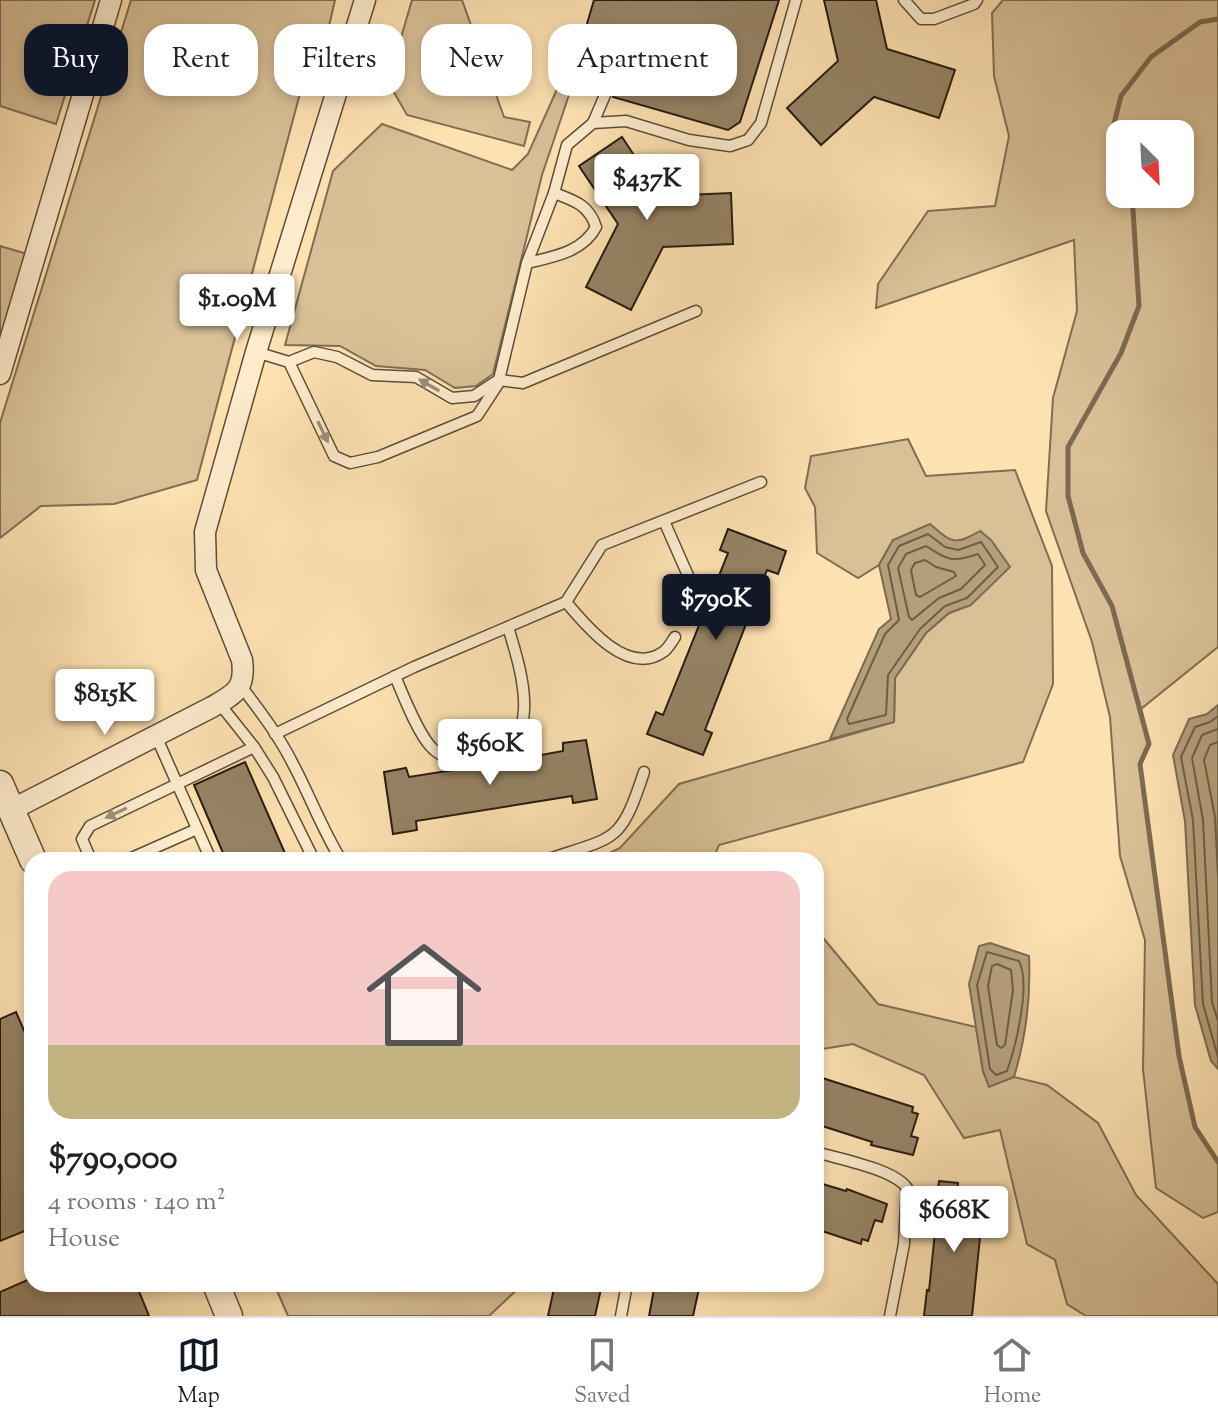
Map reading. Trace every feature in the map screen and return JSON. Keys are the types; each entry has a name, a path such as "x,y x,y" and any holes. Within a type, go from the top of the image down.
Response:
{"street":[{"path":"0,374 111,0"},
{"path":"6,812 219,703 241,686 244,675 242,660 206,570 205,532 256,352 365,0"},
{"path":"0,784 6,812 28,852"},
{"path":"219,1292 229,1316"}],"lane":[{"path":"593,123 626,121 689,140 730,146 748,140 761,123 796,0"},
{"path":"904,0 921,19 934,19 974,4 977,0"},
{"path":"289,362 334,456 350,463 378,457 477,416 499,380 527,263 554,193 567,145 593,123 605,96"},
{"path":"527,263 578,247 589,240 596,227 593,216 585,206 554,193"},
{"path":"256,352 289,362 314,352 337,357 372,375 416,377 452,398 474,396 499,380 523,383 696,311"},
{"path":"275,734 395,676 566,602 602,545 761,482"},
{"path":"664,521 690,580 692,596 683,619"},
{"path":"566,602 591,632 612,648 639,659 663,652 675,637"},
{"path":"395,676 431,747 447,759 471,762 493,759 518,738 524,720 521,669 508,627"},
{"path":"241,686 294,765 336,852"},
{"path":"219,703 273,777 310,852"},
{"path":"156,736 207,852"},
{"path":"88,852 82,839 90,826 254,747"},
{"path":"570,852 607,840 622,827 631,812 644,772"},
{"path":"145,852 197,829"},
{"path":"824,1154 885,1173 903,1182 907,1188 904,1244 890,1316"},
{"path":"621,1316 626,1292"}],"shaded area":[{"path":"0,0 95,0 87,24 24,24 24,96 65,96 56,124 0,106"},
{"path":"131,0 335,0 329,24 274,24 274,96 299,96 197,480 114,504 41,506 0,538 0,423 101,96 128,96 128,24 124,24"},
{"path":"412,0 462,0 471,24 421,24 421,96 496,96 504,117 530,122 524,146 407,115 396,96 405,96 405,24"},
{"path":"1003,0 1218,0 1218,647 1141,709 1149,744 1140,765 1179,1056 1195,1127 1218,1162 1218,1212 1203,1218 1156,1188 1143,1069 1145,940 1120,856 1110,717 1092,642 1046,511 1053,398 1077,311 1074,240 876,308 878,284 928,211 995,206 1009,136 994,76 992,13"},
{"path":"554,96 569,96 542,175 493,374 476,386 455,388 425,370 376,366 340,346 285,345 333,171 382,124 512,170 528,154"},
{"path":"0,246 27,254 0,341"},
{"path":"908,439 926,476 1015,470 1052,566 1053,684 1023,762 719,845 716,852 612,852 620,848 679,784 894,722 895,678 926,633 949,613 971,605 981,532 960,542 893,540 879,565 858,578 817,553 815,507 805,488 811,456"},
{"path":"824,939 878,1004 976,1027 983,1071 989,1086 1014,1077 1047,1085 1098,1123 1136,1195 1218,1284 1218,1316 1086,1316 1067,1304 1055,1260 1027,1244 1000,1130 964,1138 924,1075 853,1044 824,1049"},
{"path":"278,1292 514,1292 489,1316 288,1316"}],"water":[{"path":"930,524 954,540 980,531 991,540 1010,567 971,605 949,613 926,633 895,678 894,722 830,739 879,629 891,619 879,565 893,540"},
{"path":"1218,705 1218,1069 1211,1061 1195,1005 1185,821 1173,755 1189,719 1207,714"},
{"path":"990,943 1029,956 1029,987 1022,1047 1014,1077 989,1087 983,1071 969,984 979,946"}],"building":[{"path":"594,0 779,0 740,122 728,130 613,96 737,96 737,24 587,24"},
{"path":"824,0 876,0 887,49 955,70 939,118 874,97 821,145 787,108 838,61"},
{"path":"622,137 661,196 731,193 733,244 663,247 631,310 586,287 618,224 579,166"},
{"path":"728,529 786,551 778,574 767,570 705,730 712,733 703,755 647,734 656,712 663,715 728,553 720,550"},
{"path":"586,740 597,799 573,803 572,796 416,821 417,830 393,834 384,772 406,768 409,777 479,769 563,751 563,743"},
{"path":"245,762 284,852 223,852 194,785"},
{"path":"16,1012 24,1030 24,1231 0,1241 0,1019"},
{"path":"824,1079 913,1107 912,1112 918,1114 911,1136 918,1138 913,1155 871,1145 872,1142 824,1127"},
{"path":"939,1181 958,1183 957,1198 979,1201 978,1207 983,1208 972,1316 924,1316"},
{"path":"824,1184 847,1189 887,1204 882,1222 875,1220 868,1241 862,1239 861,1244 824,1232"},
{"path":"24,1282 24,1292 139,1292 149,1316 0,1316 0,1292"},
{"path":"553,1292 600,1292 595,1316 548,1316"},
{"path":"654,1292 698,1292 693,1316 649,1316"}],"waterway":[{"path":"1115,120 1121,96 1151,57 1200,22 1218,19"},
{"path":"1133,208 1139,306 1121,353 1068,447 1068,496 1083,553 1112,606 1149,744 1140,764 1179,1056 1195,1127 1218,1162"}]}
